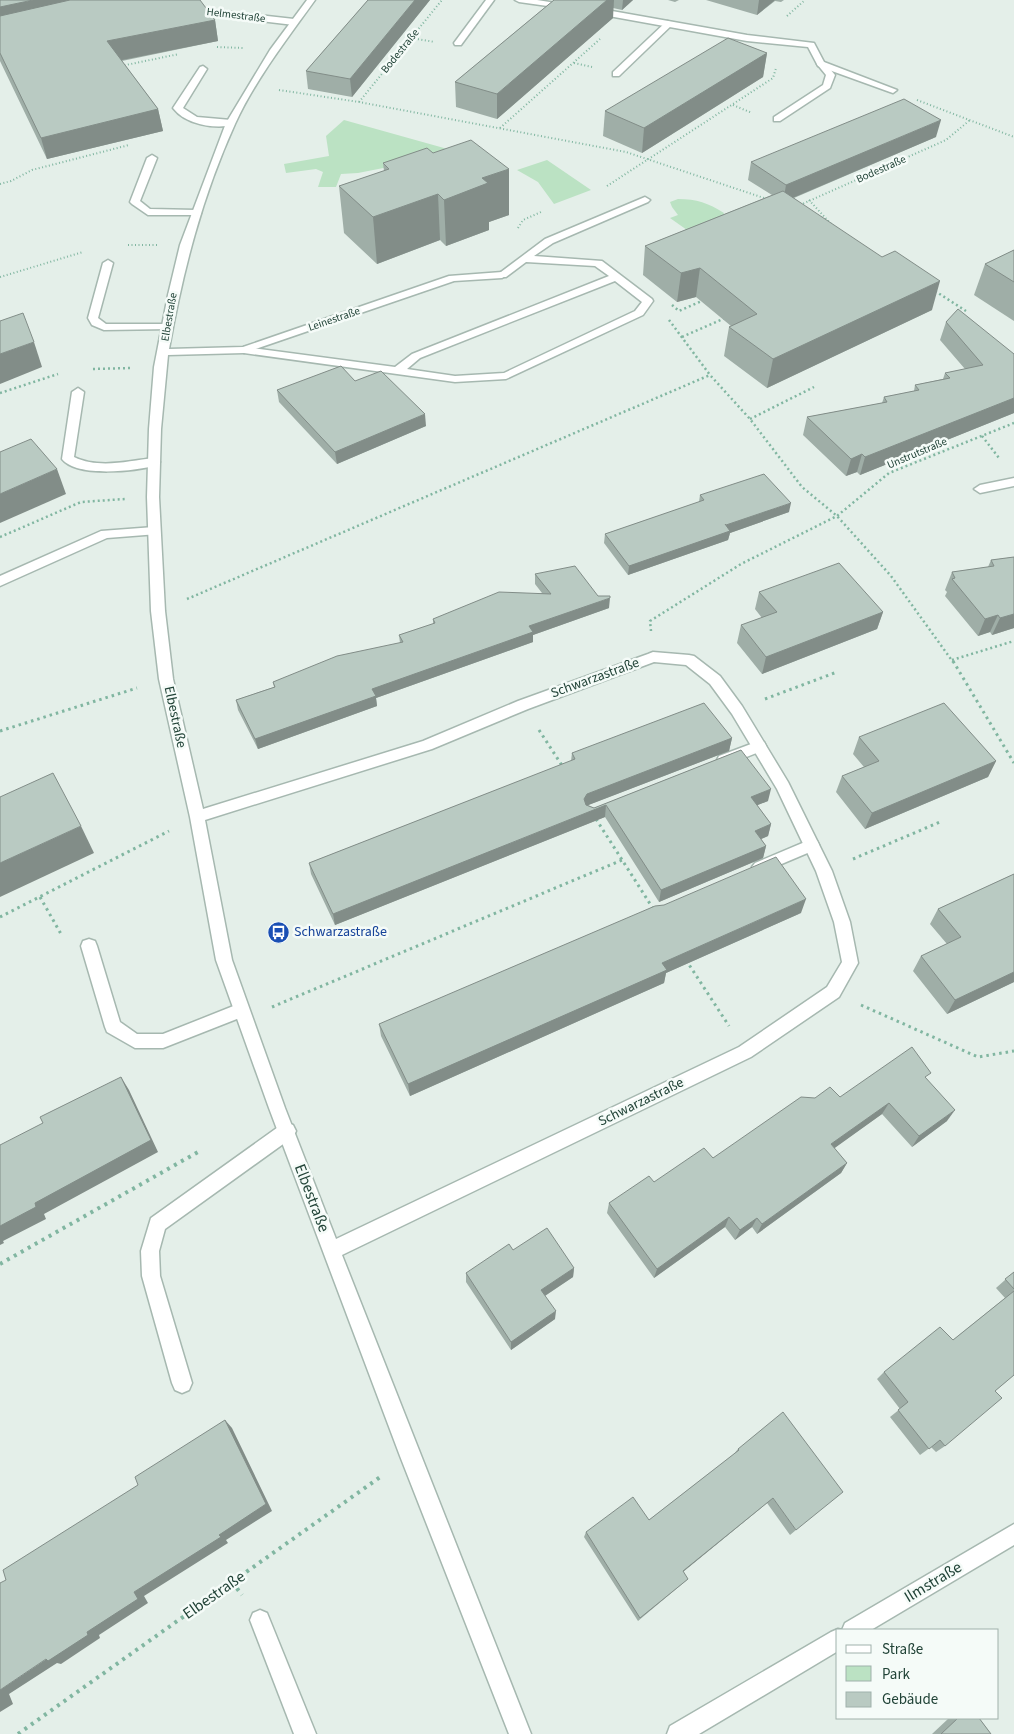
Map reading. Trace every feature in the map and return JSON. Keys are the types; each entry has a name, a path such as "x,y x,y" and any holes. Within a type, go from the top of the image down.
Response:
{"street":[{"name":"Elbestraße","path":"311,0 274,50 231,123 185,244 173,295 159,376 153,497 158,611 166,679 197,817 224,960 410,1456 520,1734"},
{"path":"458,43 490,0"},
{"path":"519,0 578,8"},
{"name":"Helmestraße","path":"182,9 294,22"},
{"path":"587,10 626,15 747,38 811,44 821,64 831,76 827,86 777,119"},
{"path":"616,74 670,23"},
{"path":"821,64 893,90"},
{"path":"203,69 178,108 183,115 197,120 231,123"},
{"path":"152,158 135,202 148,212 196,213"},
{"path":"524,259 549,241 645,200"},
{"path":"244,350 455,379 506,376 639,313 648,301 598,263 524,259"},
{"name":"Leinestraße","path":"164,352 244,350 453,278 502,275 524,259"},
{"path":"108,263 93,318 96,323 104,327 167,327"},
{"path":"397,371 416,356 616,277"},
{"path":"78,392 68,459 91,468 154,462"},
{"path":"980,489 1014,482"},
{"path":"0,580 105,534 154,531"},
{"name":"Schwarzastraße","path":"197,817 427,745 523,704 653,657 688,660 715,680 737,710 783,786 824,870 842,922 850,963 833,992 745,1052 332,1250"},
{"path":"706,767 759,746"},
{"path":"742,875 812,845"},
{"path":"89,946 113,1027 134,1040 163,1041 243,1014"},
{"path":"182,1382 151,1276 150,1251 157,1224 287,1131"},
{"name":"Ilmstraße","path":"854,1629 1014,1534"},
{"path":"260,1620 305,1734"},
{"path":"678,1734 836,1640"}],"path":[{"name":"Bodestraße","path":"359,102 442,0"},
{"path":"500,128 626,15"},
{"path":"648,159 773,78 784,42"},
{"path":"215,47 274,50"},
{"path":"120,66 186,53"},
{"path":"253,86 359,102 626,152 768,198 774,202"},
{"path":"893,90 1014,137"},
{"name":"Bodestraße","path":"795,207 946,140 970,120"},
{"path":"0,184 11,181 32,170 137,143"},
{"path":"809,200 836,230"},
{"path":"935,291 966,311"},
{"path":"671,305 679,311 706,299"},
{"path":"639,313 663,312 710,375 750,419 802,487 837,516 891,576 952,660 1014,763"},
{"path":"682,337 727,317"},
{"path":"158,611 710,375"},
{"path":"750,419 814,387"},
{"name":"Unstrutstraße","path":"837,516 889,473 1014,423"},
{"path":"0,537 81,502 153,497"},
{"name":"Schwarzastraße","path":"653,657 650,621 741,564 837,516"},
{"path":"952,660 1014,641"},
{"path":"737,710 837,672"},
{"path":"0,731 166,679"},
{"path":"523,704 565,771"},
{"path":"592,812 656,912"},
{"path":"0,917 197,817"},
{"path":"824,870 940,822"},
{"path":"243,1014 622,860"},
{"path":"40,897 69,948 89,946"},
{"path":"682,953 745,1052"},
{"path":"833,992 978,1057 1014,1051"},
{"path":"0,1264 199,1152"},
{"name":"Elbestraße","path":"18,1734 410,1456"}],"green space":[{"path":"344,120 444,148 466,161 429,159 358,173 341,174 336,187 318,187 323,172 316,169 286,173 284,164 329,156 326,136"},
{"path":"547,160 591,190 554,204 538,182 517,170"},
{"path":"678,199 702,202 724,213 722,218 687,230 670,218 678,215 670,202"}],"building":[{"path":"0,0 33,0 0,7"},
{"path":"70,0 200,0 215,20 107,41 158,109 41,138 0,53 0,16"},
{"path":"368,0 415,0 350,79 306,71"},
{"path":"554,0 607,0 497,94 455,82"},
{"path":"728,38 767,53 644,128 605,111"},
{"path":"904,99 941,120 786,185 751,162"},
{"path":"471,140 509,169 482,178 488,183 444,200 438,194 373,217 339,186 389,169 383,163 427,148 433,153"},
{"path":"783,191 882,257 895,251 940,281 773,359 729,327 757,314 700,268 681,273 645,246"},
{"path":"1014,250 1014,282 985,264"},
{"path":"958,309 1014,354 1014,398 865,457 862,454 851,459 807,417 887,402 884,397 919,390 915,385 950,378 945,373 983,365 946,322"},
{"path":"23,313 34,342 0,354 0,321"},
{"path":"341,366 355,381 381,371 425,414 335,452 277,390"},
{"path":"31,439 57,469 0,494 0,452"},
{"path":"764,474 791,503 725,524 730,531 629,566 605,534 704,500 700,495"},
{"path":"1014,557 1014,614 1000,618 998,615 985,619 952,579 955,578 952,572 994,566 991,560"},
{"path":"839,563 883,612 766,657 741,625 777,612 759,592"},
{"path":"575,566 598,596 610,596 610,598 529,626 533,632 372,689 376,696 255,739 236,700 275,687 273,682 337,656 403,642 399,635 435,623 433,619 499,592 551,594 535,574"},
{"path":"704,703 732,738 587,794 584,799 586,805 594,808 741,750 771,789 751,797 771,824 755,831 766,846 661,890 606,805 333,914 309,863 575,759 572,753"},
{"path":"944,703 996,761 872,813 842,776 879,761 859,737"},
{"path":"53,773 81,826 0,863 0,797"},
{"path":"776,857 806,899 662,963 667,970 408,1084 379,1024 655,906 664,905"},
{"path":"1014,874 1014,972 955,1000 921,956 961,937 938,909"},
{"path":"912,1047 931,1073 925,1077 955,1110 919,1136 889,1103 831,1144 847,1163 762,1224 757,1218 740,1230 729,1217 657,1269 609,1203 649,1176 654,1182 704,1148 713,1158 801,1097 815,1098 830,1087 840,1097"},
{"path":"121,1077 151,1140 35,1203 36,1207 0,1226 0,1145 43,1123 40,1117"},
{"path":"547,1228 574,1268 541,1290 556,1311 511,1342 466,1273 509,1244 513,1250"},
{"path":"1014,1272 1014,1289 1005,1279"},
{"path":"1014,1291 1014,1375 995,1391 1002,1398 945,1446 940,1440 929,1449 898,1410 908,1402 884,1372 940,1327 953,1340"},
{"path":"783,1412 843,1492 796,1530 773,1498 683,1571 688,1579 640,1618 586,1532 633,1497 649,1520 739,1450"},
{"path":"225,1420 266,1504 219,1535 221,1537 134,1592 138,1599 87,1632 88,1635 48,1661 46,1659 0,1690 0,1583 6,1580 3,1570 138,1485 135,1477"},
{"path":"957,1719 980,1719 991,1734 941,1734"}],"place":[{"name":"Schwarzastraße","path":"278,932"}]}
